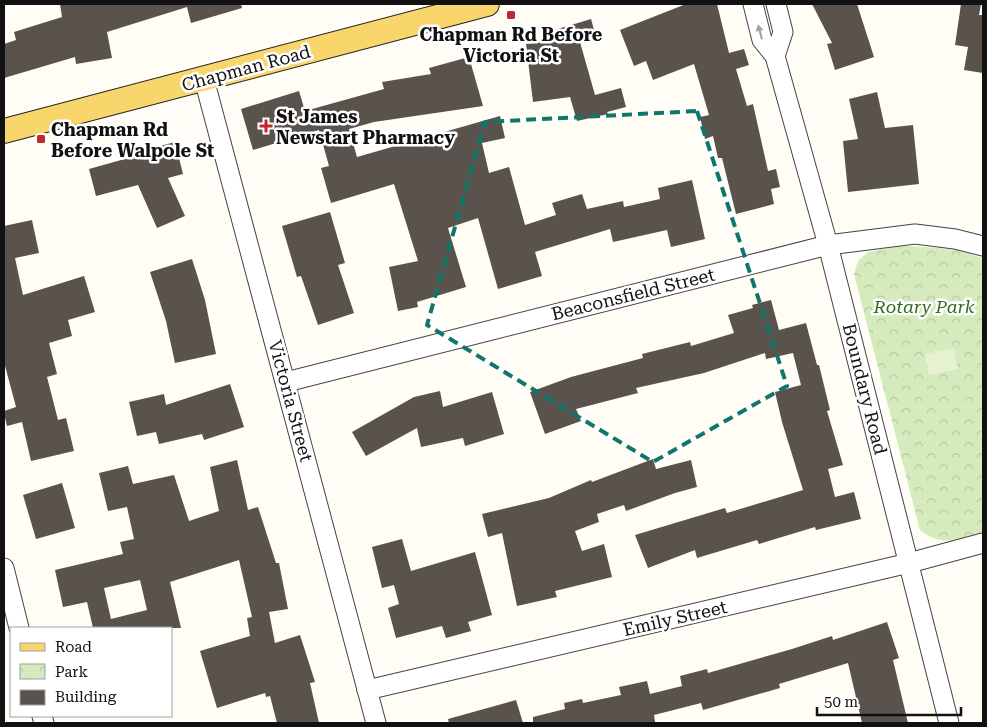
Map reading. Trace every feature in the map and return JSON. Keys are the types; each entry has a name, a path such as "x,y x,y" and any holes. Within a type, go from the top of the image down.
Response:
{"main road":[{"name":"Chapman Road","path":"4,131 487,4"}],"street":[{"name":"Boundary Road","path":"753,4 762,40 775,56 828,245 949,723"},
{"path":"775,56 783,32 776,4"},
{"name":"Victoria Street","path":"204,78 376,723"},
{"name":"Beaconsfield Street","path":"286,382 828,245 915,234 955,239 983,246"},
{"name":"Emily Street","path":"367,690 909,563 983,543"},
{"path":"4,568 19,627"}],"highlighted area":[{"path":"697,111 787,386 653,462 427,325 485,122"}],"green space":[{"name":"Rotary Park","path":"900,246 953,250 983,259 983,532 958,539 936,539 920,530 854,274 858,261 868,252"},
{"path":"954,348 958,369 929,375 925,354"}],"building":[{"path":"60,4 241,4 242,8 191,23 187,7 107,32 112,58 76,64 75,57 4,78 4,44 16,40 14,32 62,17"},
{"path":"686,4 717,4 729,53 744,49 749,65 736,69 747,106 753,104 768,171 776,169 780,187 771,189 774,204 736,214 722,158 718,158 713,136 705,139 700,117 709,115 694,64 653,80 646,61 634,66 620,30"},
{"path":"812,4 857,4 874,57 835,70 827,44 832,43"},
{"path":"961,4 981,4 979,15 983,15 983,73 964,70 968,47 955,45"},
{"path":"591,19 596,37 580,42 595,95 621,88 626,107 607,112 608,114 577,121 570,97 533,102 526,44 551,41 548,32"},
{"path":"469,57 483,106 374,122 349,129 357,157 500,116 505,138 482,143 489,173 509,167 525,225 556,215 552,203 582,194 587,209 623,201 624,207 660,199 658,188 692,180 705,239 671,247 667,230 613,242 610,229 535,252 542,276 498,289 478,218 448,228 466,287 417,302 418,307 398,311 389,267 418,261 394,184 331,203 321,168 329,166 319,130 253,150 241,109 299,91 305,111 384,89 382,82 431,74 429,68"},
{"path":"877,92 885,128 913,125 919,184 848,192 843,141 858,139 849,99"},
{"path":"175,142 183,174 168,178 185,216 157,228 138,185 96,196 89,169 139,155 138,152"},
{"path":"330,212 345,263 338,265 354,313 318,325 301,276 297,277 282,226"},
{"path":"32,220 39,253 15,258 23,295 84,276 95,312 68,320 72,336 49,343 57,374 47,377 58,420 66,418 74,451 31,461 22,422 7,426 4,413 4,411 16,407 4,362 4,226"},
{"path":"192,259 205,300 216,354 175,363 166,321 150,272"},
{"path":"771,300 779,330 806,323 817,365 819,365 830,410 827,411 843,465 828,469 835,497 854,492 861,519 816,530 815,527 759,544 757,540 697,558 695,550 648,568 635,535 725,508 727,513 803,490 782,422 775,392 801,385 793,353 766,359 765,353 704,373 636,388 638,393 576,409 581,421 545,434 530,392 571,377 643,358 642,354 690,342 691,346 734,333 728,315 753,308 752,305"},
{"path":"230,384 244,427 204,440 202,434 159,444 156,432 137,436 129,402 164,394 166,405"},
{"path":"440,391 443,407 492,392 504,434 465,446 463,438 421,447 417,428 366,456 352,432 414,397"},
{"path":"653,459 656,469 691,460 697,487 626,511 624,505 597,514 599,522 575,531 582,551 604,544 612,577 555,591 557,597 517,606 502,533 488,537 482,514 549,498 591,480 592,482"},
{"path":"237,460 248,510 258,507 276,563 279,563 288,609 269,612 275,643 300,635 315,682 310,683 319,723 277,723 270,696 266,697 265,693 217,708 200,651 250,636 247,618 252,617 239,560 170,582 181,628 93,627 87,602 63,607 55,570 123,554 120,542 134,539 127,507 108,511 99,473 128,466 133,484 174,475 189,521 219,511 210,467","holes":["140,580 147,610 111,619 104,588"]},
{"path":"62,483 75,528 36,539 23,495"},
{"path":"402,539 411,571 475,552 492,615 468,622 471,631 446,638 442,626 396,638 388,608 399,604 394,585 382,588 372,547"},
{"path":"887,622 899,658 893,660 908,723 862,723 848,663 779,684 780,688 703,710 701,703 654,715 655,722 533,723 533,717 565,709 564,703 582,699 583,703 621,695 619,687 647,681 650,694 682,686 680,676 707,669 708,673 832,636 833,640"},
{"path":"516,700 523,723 449,723 448,719"}],"place":[{"name":"Chapman Rd Before Victoria St","path":"511,15"},
{"name":"St James Newstart Pharmacy","path":"266,126"},
{"name":"Chapman Rd Before Walpole St","path":"41,139"}]}
